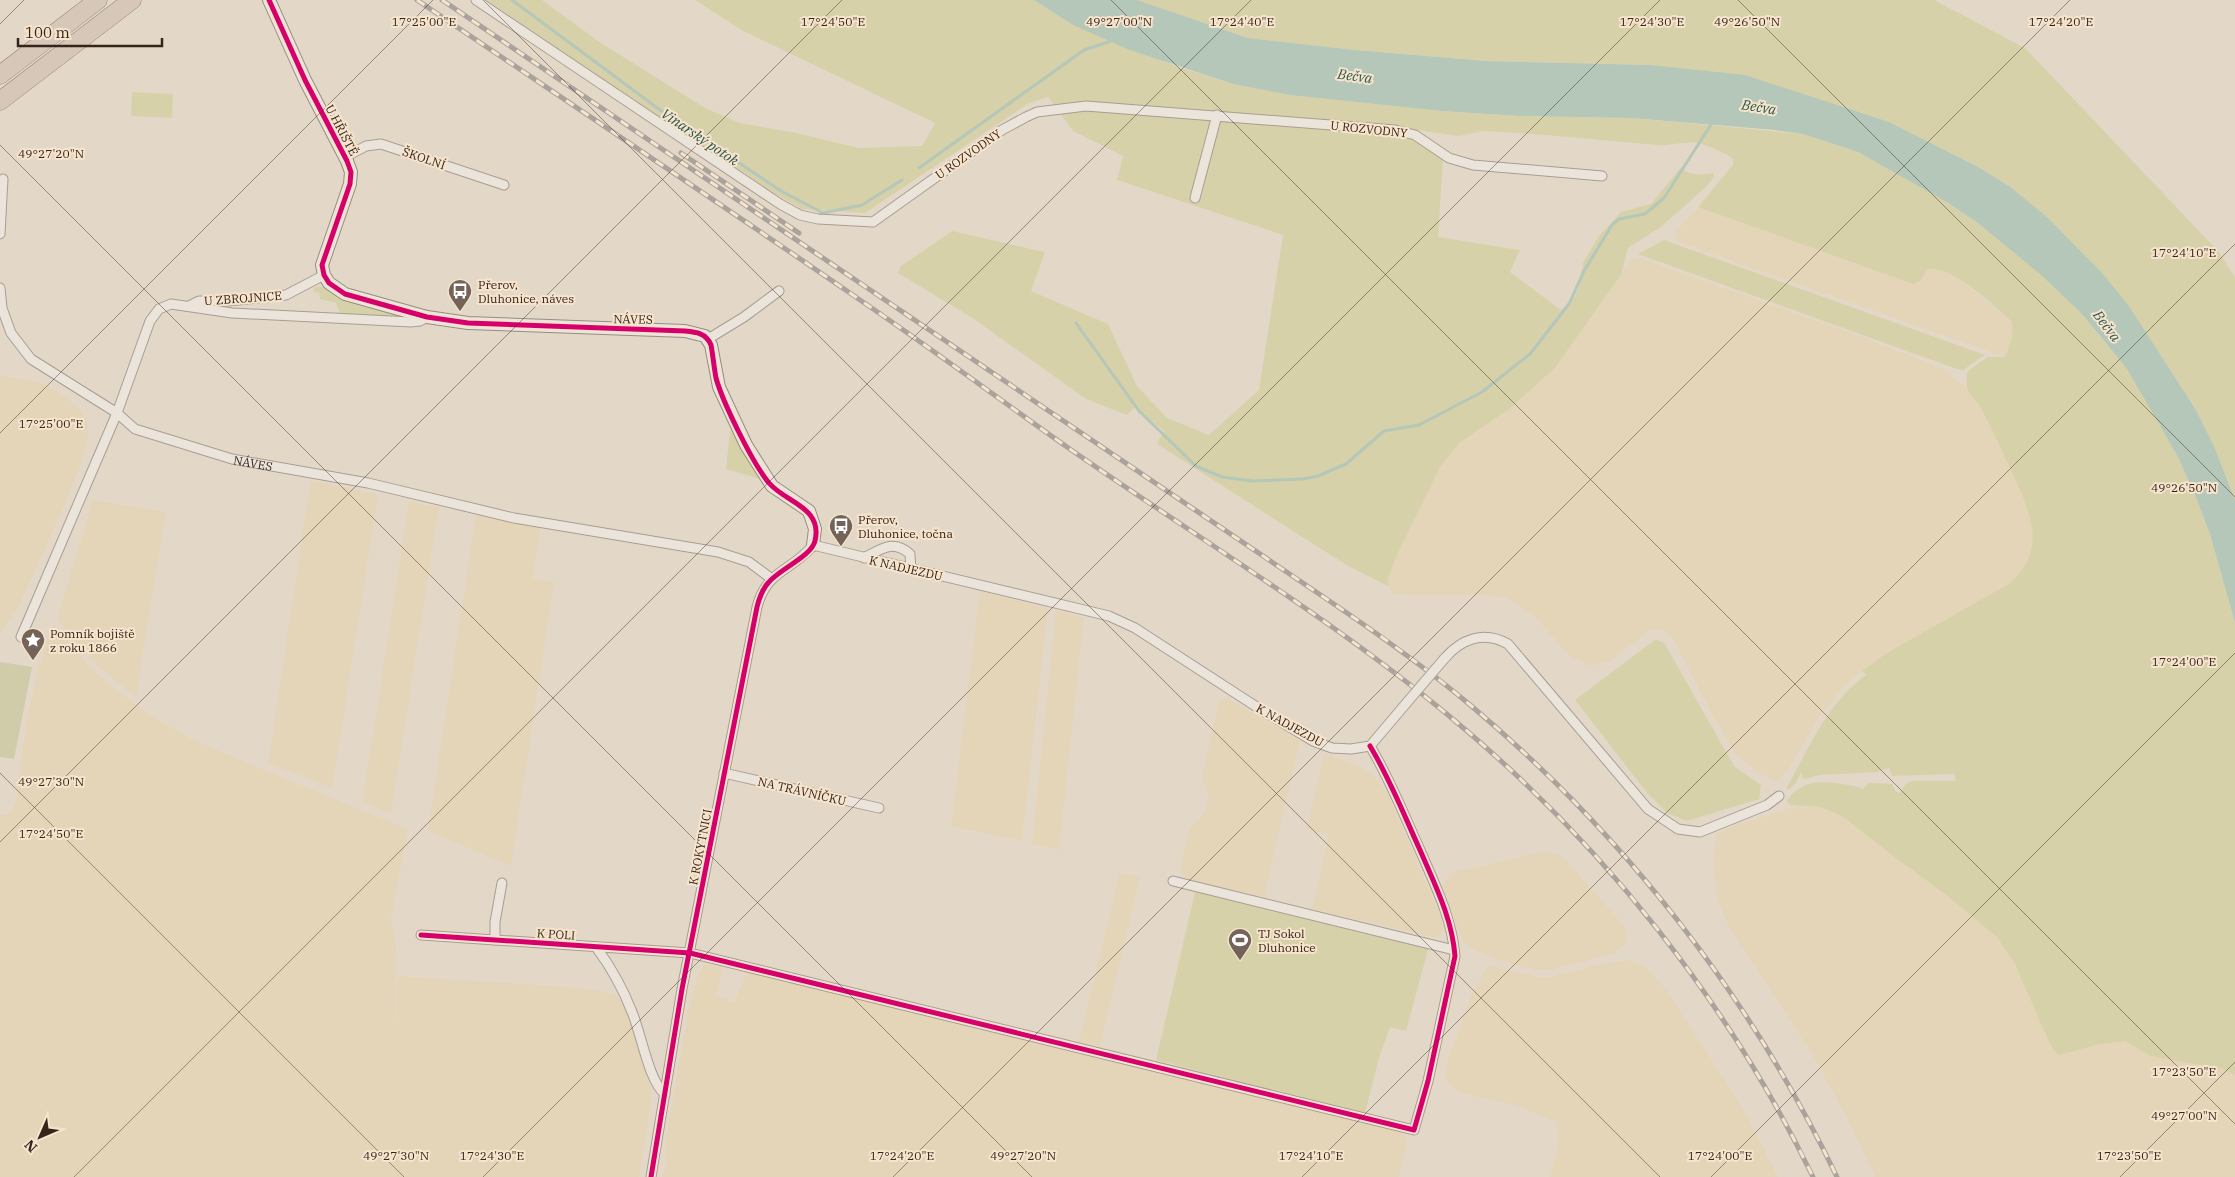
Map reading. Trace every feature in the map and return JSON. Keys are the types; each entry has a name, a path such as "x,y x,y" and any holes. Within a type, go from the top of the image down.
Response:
{"highway":[{"path":"0,75 98,0"},
{"path":"1,100 132,0"}],"street":[{"name":"U HŘIŠTĚ","path":"269,0 305,80 345,156 351,172 350,184 324,256 322,265 324,275"},
{"name":"U ROZVODNY","path":"476,0 793,212 818,219 873,222 1002,130 1037,112 1086,106 1217,115 1404,132 1420,138 1449,158 1473,165 1602,176"},
{"path":"1195,198 1217,115"},
{"name":"ŠKOLNÍ","path":"345,156 366,146 381,144 504,185"},
{"path":"0,234 3,179"},
{"name":"U ZBROJNICE","path":"189,306 199,301 228,301 286,295 324,275"},
{"name":"NÁVES","path":"324,275 332,285 345,294 427,316 502,326 692,332 702,334 708,339"},
{"name":"NÁVES","path":"0,288 2,308 11,333 21,349 31,359 117,413 136,429 218,456 368,483 514,518 718,552 749,562 772,579"},
{"path":"779,291 744,317 708,339 711,345 717,380 746,445 772,486 809,511 815,529 813,545"},
{"name":"NÁVES","path":"117,413 153,316 166,305 189,306 232,313 406,322 420,321 427,316"},
{"path":"20,637 117,413"},
{"name":"K NADJEZDU","path":"813,545 1110,616 1135,628 1313,741 1342,750 1370,746"},
{"name":"K ROKYTNICI","path":"651,1177 690,953 757,607 762,592 772,579 813,545"},
{"path":"864,558 895,545 902,547 910,554 912,570"},
{"path":"1173,881 1454,950 1452,927 1443,904 1394,790 1370,746 1456,646 1472,638 1494,638 1508,644 1648,809 1678,829 1700,832 1767,805 1779,796"},
{"name":"NA TRÁVNÍČKU","path":"724,773 879,808"},
{"path":"495,940 495,922 502,883"},
{"name":"K POLI","path":"421,935 690,953 1414,1130 1428,1081 1455,956 1454,950"},
{"path":"596,947 609,965 627,1000 641,1036 655,1084 665,1094"}],"shaded area":[{"path":"487,0 542,0 601,43 705,108 740,123 796,133 859,148 922,146 935,123 743,31 695,0 1034,0 1073,25 1178,67 1233,84 1290,95 1442,111 1519,116 1632,118 1803,134 1858,152 1950,204 1978,223 2041,275 2080,312 2127,369 2178,457 2210,534 2235,623 2235,1075 2223,1069 2151,1056 2125,1041 2095,1045 2061,1055 2057,1054 2050,1044 2015,964 1997,937 1945,894 1842,816 1821,807 1790,805 1787,801 1799,789 1808,784 1820,782 1836,783 1863,789 1868,783 1892,784 1895,791 1900,793 1905,785 1911,781 1956,781 1954,774 1892,776 1889,768 1877,772 1819,775 1806,779 1803,778 1801,772 1796,783 1788,790 1787,787 1820,726 1841,698 1866,675 1862,671 1885,654 2009,584 2022,570 2029,556 2032,542 2032,527 2023,497 1981,407 1968,391 1967,386 1967,372 1987,357 2005,357 2012,338 2012,322 1961,280 1938,270 1928,269 1920,281 1913,284 1698,207 1733,165 1733,159 1730,157 1699,143 1657,145 1484,131 1458,136 1418,130 1421,144 1443,159 1438,237 1520,250 1510,272 1561,310 1575,296 1579,286 1583,263 1599,236 1621,212 1651,204 1681,167 1692,174 1714,173 1707,186 1661,227 1628,248 1621,275 1555,368 1509,409 1459,443 1440,467 1397,555 1388,578 1388,586 1348,566 1157,444 1164,431 1135,407 1127,415 1086,399 974,319 898,273 901,266 952,231 1045,252 1031,291 1108,324 1137,386 1167,418 1209,435 1259,390 1283,235 1117,180 1123,156 1073,131 1048,97 1029,103 865,213 802,209 753,181"},
{"path":"1137,0 1934,0 2025,48 2218,251 2235,277 2235,500 2214,446 2196,410 2129,306 2009,186 1978,167 1889,122 1827,103 1650,65 1486,61 1355,50 1248,38"},
{"path":"132,92 173,94 172,118 131,116"},
{"path":"1698,207 1913,284 1920,281 1928,269 1935,268 1954,274 2012,322 2012,338 2005,357 1681,243 1677,240 1676,232"},
{"path":"1664,240 1985,355 1963,370 1957,369 1638,254"},
{"path":"1639,258 1857,335 1943,369 1967,388 1982,410 2025,500 2031,517 2033,546 2026,567 2017,578 1982,601 1885,654 1862,671 1841,690 1819,717 1786,773 1779,781 1773,781 1754,770 1735,753 1673,639 1664,630 1651,629 1610,661 1590,666 1569,655 1533,615 1507,598 1486,595 1406,595 1395,593 1388,586 1388,578 1397,555 1440,467 1451,451 1468,435 1509,409 1555,368 1631,260"},
{"path":"315,287 323,287 413,317 412,320 341,316 336,303 320,299 319,293 313,292"},
{"path":"0,375 40,383 61,393 82,412 87,422 88,438 78,473 48,542 17,610 0,634"},
{"path":"730,431 733,431 760,479 726,469"},
{"path":"311,480 378,495 340,739 332,785 330,787 268,763"},
{"path":"93,500 166,512 136,697 99,667 57,619"},
{"path":"409,502 439,507 391,814 367,804 363,798"},
{"path":"476,514 541,526 533,578 554,582 511,866 428,831"},
{"path":"980,591 1048,609 1022,841 951,826"},
{"path":"1056,610 1084,618 1059,850 1032,844"},
{"path":"53,624 89,666 116,690 155,718 190,738 233,757 408,829 391,918 396,944 394,1048 397,981 400,976 582,988 616,995 628,1012 650,1080 651,1103 639,1177 0,1177 0,815 6,815 12,810 16,800 26,722 38,669"},
{"path":"1656,639 1665,644 1734,766 1761,785 1759,799 1687,821 1667,813 1648,794 1575,700"},
{"path":"0,662 32,667 14,759 0,757"},
{"path":"1227,698 1300,741 1264,897 1186,879 1180,868 1190,827 1205,813 1209,795 1202,777 1219,702"},
{"path":"1324,753 1364,769 1378,780 1388,794 1439,913 1444,930 1437,938 1312,909 1329,835 1307,829"},
{"path":"1810,805 1821,807 1842,816 1897,859 1945,893 1997,937 2015,964 2061,1055 2095,1045 2125,1041 2151,1056 2223,1069 2235,1075 2235,1177 1875,1177 1851,1126 1814,1057 1728,925 1717,898 1713,861 1716,834 1725,829 1796,806"},
{"path":"1543,851 1558,854 1566,860 1624,926 1628,938 1624,946 1614,953 1544,970 1526,968 1495,959 1463,942 1443,888 1449,876 1456,872"},
{"path":"1120,872 1140,877 1100,1046 1079,1042"},
{"name":"TJ Sokol Dluhonice","path":"1196,888 1429,946 1406,1031 1390,1027 1379,1058 1365,1113 1156,1060"},
{"path":"1628,960 1645,967 1664,987 1748,1118 1778,1177 1550,1177 1557,1150 1556,1122 1515,1105 1460,1093 1450,1086 1445,1077 1448,1060 1471,996 1488,966 1539,977 1551,977 1596,965"},
{"path":"705,964 723,968 716,996 734,1002 747,972 1221,1088 1396,1128 1404,1134 1407,1142 1399,1177 662,1177 666,1167 665,1143 687,1017 698,974"}],"water":[{"name":"Bečva","path":"1034,0 1137,0 1248,38 1355,50 1486,61 1650,65 1745,75 1889,122 1978,167 2009,186 2048,218 2102,273 2129,306 2196,410 2214,446 2235,500 2235,623 2210,534 2195,495 2178,457 2127,369 2080,312 2041,275 1978,223 1950,204 1858,152 1803,134 1775,130 1632,118 1519,116 1442,111 1290,95 1233,84 1130,50 1073,25"}],"waterway":[{"name":"Vinarský potok","path":"512,0 656,107 781,191 823,213 862,205 902,180"},
{"name":"Vinarský potok","path":"919,168 1084,50 1114,40"},
{"path":"1076,323 1139,411 1196,466 1222,477 1253,481 1303,479 1318,476 1346,464 1384,431 1419,425 1482,392 1530,354 1569,304 1584,271 1612,225 1619,219 1645,214 1664,198 1712,123"}],"railway":[{"path":"417,0 696,188 914,338 1067,447 1313,613 1408,683 1454,720 1509,768 1561,820 1611,873 1658,930 1702,988 1742,1049 1779,1112 1813,1177"},
{"path":"442,0 1349,614 1469,704 1525,754 1579,807 1630,863 1678,921 1723,982 1764,1045 1803,1110 1837,1177"},
{"path":"681,153 799,233"}],"cycle path":[{"path":"269,0 305,80 351,172 350,184 322,265 324,275 329,283 345,294 427,317 468,323 685,331 700,334 711,345 716,378 725,402 739,433 762,474 776,490 801,507 814,520 816,530 815,541 812,547 801,558 768,583 757,607 682,989 651,1177"},
{"path":"421,935 690,953 1414,1130 1428,1081 1455,956 1447,915 1437,889 1390,784 1370,746"}],"place":[{"name":"Přerov, Dluhonice, náves","path":"460,312"},
{"name":"Přerov, Dluhonice, točna","path":"841,547"},
{"name":"Pomník bojiště z roku 1866","path":"33,661"},
{"name":"TJ Sokol Dluhonice","path":"1240,961"}]}
